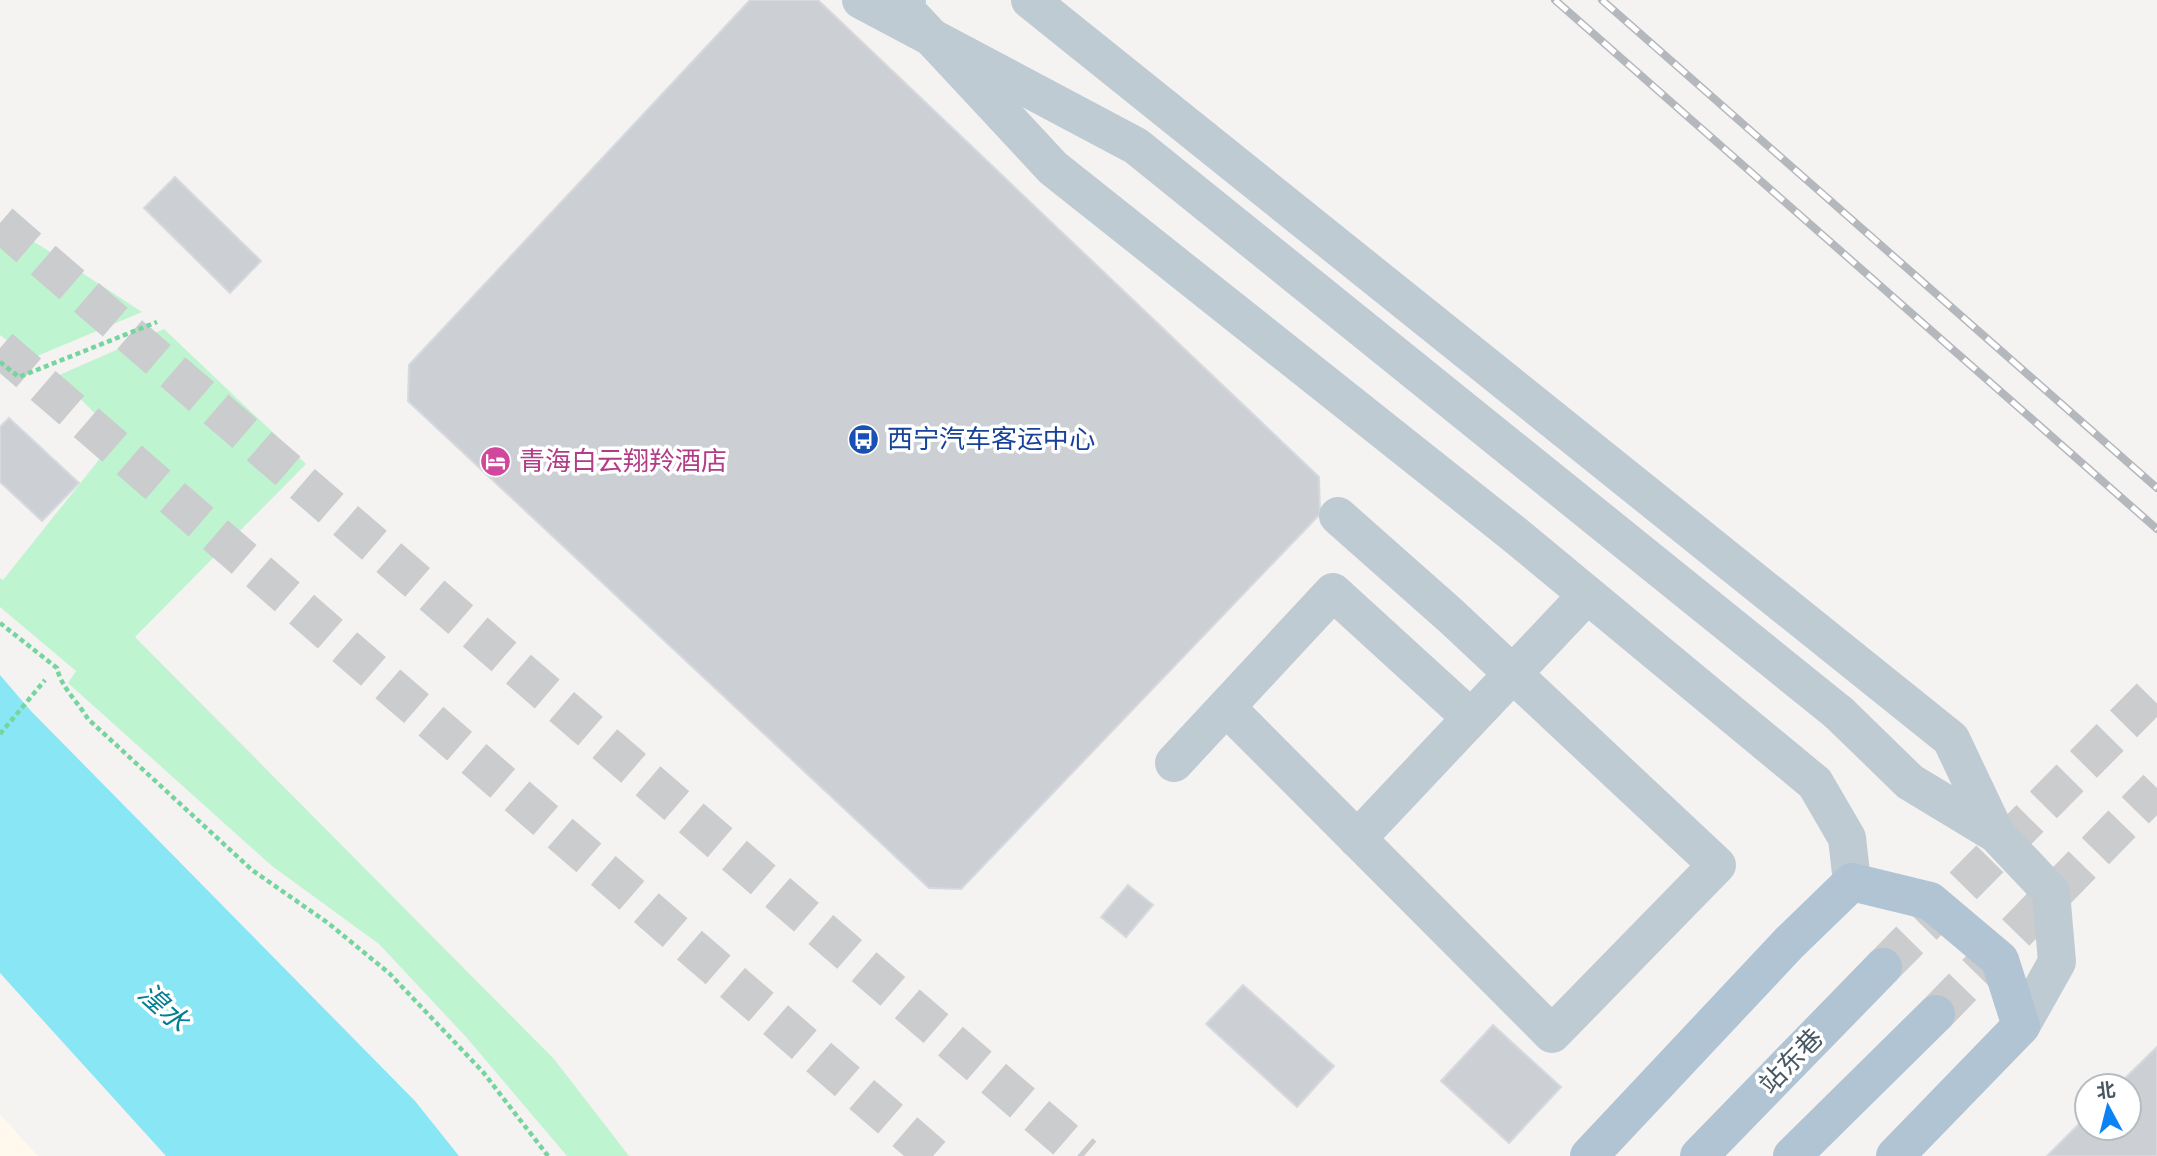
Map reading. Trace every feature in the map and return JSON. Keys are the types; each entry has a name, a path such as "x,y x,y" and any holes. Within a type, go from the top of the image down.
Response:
{"main road":[{"path":"1589,1156 1790,942 1852,882 1930,901 2000,960 2021,1026 1895,1156"},
{"name":"站东巷","path":"1699,1156 1883,967"},
{"path":"1792,1156 1936,1014"}],"lane":[{"path":"861,0 1136,146 1839,713 1910,782 1996,834 2051,892 2057,962 2021,1026"},
{"path":"1030,0 1951,739 1996,834"},
{"path":"901,3 1052,168 1587,595 1815,783 1847,838 1852,882"},
{"path":"1226,707 1552,1034 1717,864 1451,616 1338,516"},
{"path":"1174,764 1333,592 1471,718"},
{"path":"1357,839 1587,595"}],"path":[{"path":"0,362 19,377 157,322"},
{"path":"0,623 57,668 60,680 79,702 88,719 252,870 328,923 389,973 482,1072 548,1156"},
{"path":"0,734 45,680"}],"shaded area":[{"path":"0,1114 38,1156 0,1156"}],"green space":[{"path":"0,223 41,246 142,312 30,359 0,335"},
{"path":"164,329 306,464 135,637 554,1059 629,1156 567,1156 467,1038 379,944 272,866 68,683 76,671 0,607 0,578 3,580 118,436 57,376"}],"water":[{"name":"湟水","path":"0,675 30,710 415,1101 459,1156 166,1156 0,973"}],"building":[{"name":"西宁汽车客运中心","path":"750,0 818,0 1319,477 1320,514 961,889 929,888 408,401 409,365"},
{"path":"175,177 261,261 230,293 144,208"},
{"path":"9,418 79,483 42,521 0,482 0,427"},
{"path":"1128,885 1153,905 1126,937 1101,917"},
{"path":"1243,985 1334,1066 1297,1107 1206,1024"},
{"path":"1493,1025 1561,1087 1509,1143 1441,1081"},
{"path":"2157,1047 2157,1156 2047,1156 2073,1130 2073,1142 2143,1142 2143,1072 2131,1072"}],"tunnel":[{"path":"0,223 1084,1156"},
{"path":"0,348 933,1156"},
{"path":"1883,967 2157,690"},
{"path":"1936,1014 2157,788"}],"railway":[{"path":"1555,0 2157,529"},
{"path":"1602,0 2157,488"}],"place":[{"name":"西宁汽车客运中心","path":"864,439"},
{"name":"青海白云翔羚酒店","path":"496,461"}]}
